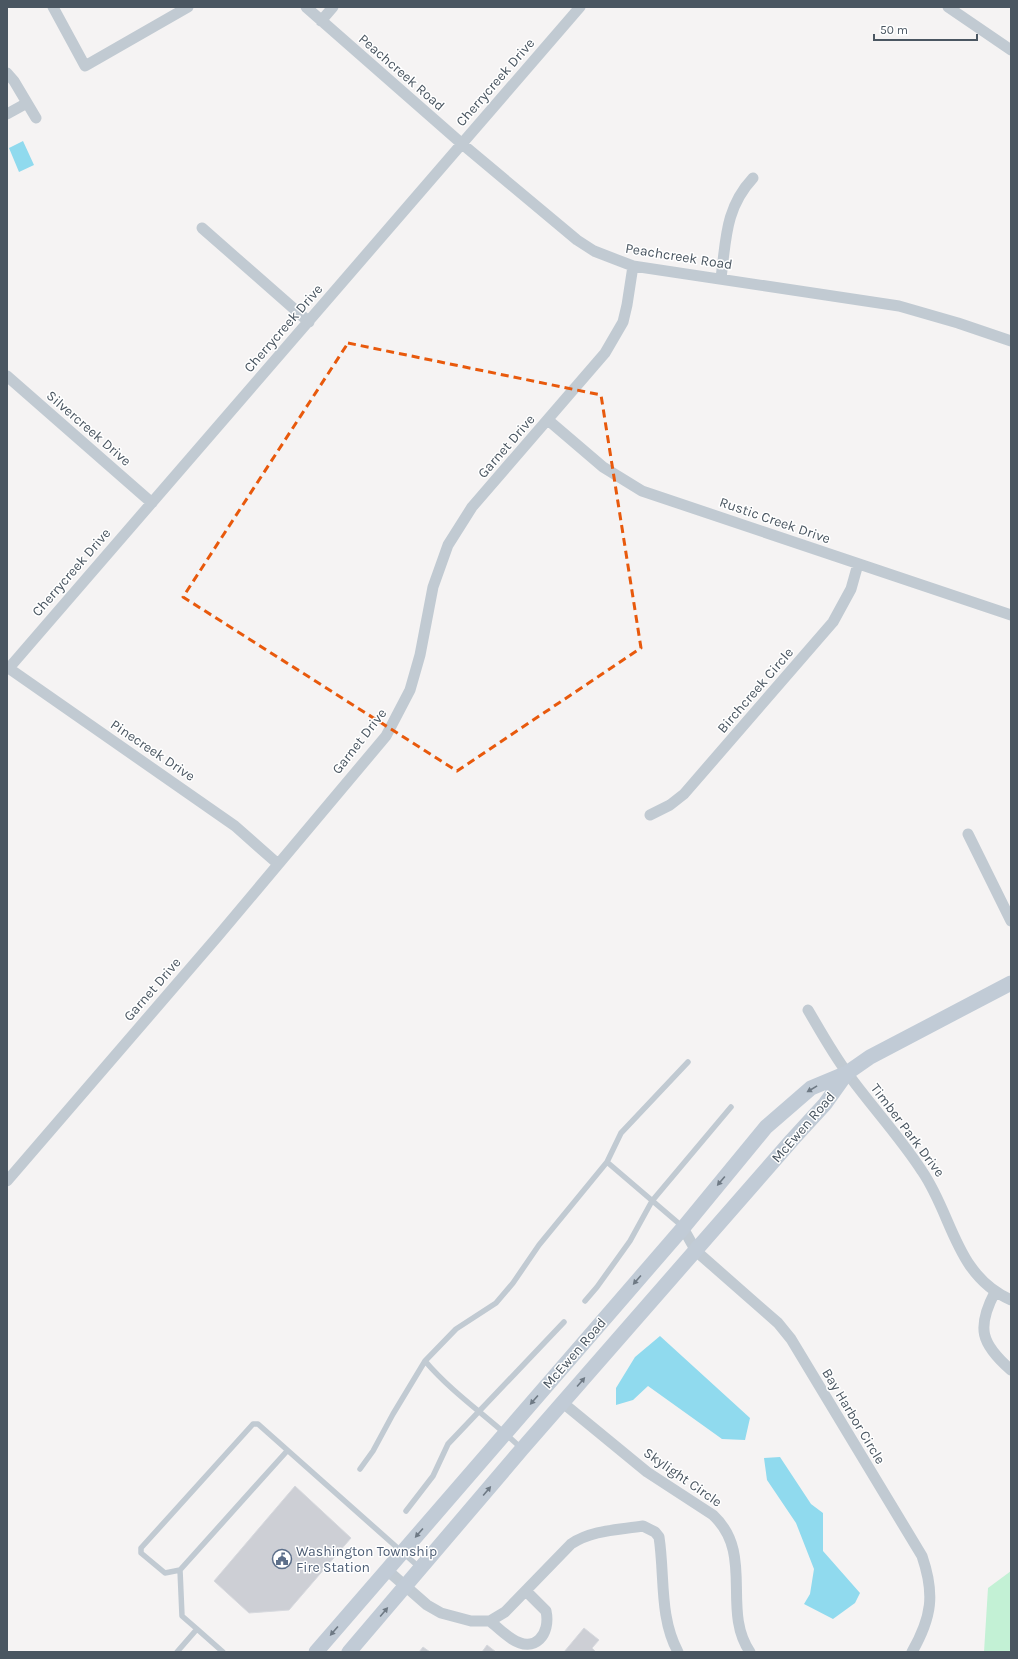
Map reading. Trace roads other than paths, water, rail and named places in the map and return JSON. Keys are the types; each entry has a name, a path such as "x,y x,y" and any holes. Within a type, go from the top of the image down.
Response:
{"street":[{"path":"53,7 85,66 188,7"},
{"name":"Peachcreek Road","path":"306,7 461,143 577,240 606,257 633,266 721,278 899,306 958,323 1011,341"},
{"path":"321,21 333,7"},
{"name":"Cherrycreek Drive","path":"8,667 309,322 461,143 580,7"},
{"path":"948,7 1011,50"},
{"path":"7,73 14,81 36,118"},
{"path":"7,114 27,103"},
{"path":"721,278 731,211 738,196 752,178"},
{"path":"202,228 309,322"},
{"name":"Garnet Drive","path":"7,1181 218,936 386,736 410,690 420,655 433,587 448,545 472,508 605,353 615,338 627,305 633,266"},
{"name":"Silvercreek Drive","path":"7,376 152,503"},
{"name":"Rustic Creek Drive","path":"548,420 603,467 642,491 1011,615"},
{"name":"Birchcreek Circle","path":"650,816 684,794 833,622 851,589 858,564"},
{"name":"Pinecreek Drive","path":"8,667 235,826 278,864"},
{"path":"968,834 1011,921"},
{"name":"McEwen Road","path":"316,1652 683,1228 766,1128 811,1088 847,1073 870,1057 1011,983"},
{"name":"Timber Park Drive","path":"808,1010 847,1073 922,1170 937,1196 962,1255 977,1275 996,1292 1011,1300"},
{"name":"McEwen Road","path":"354,1650 405,1586 522,1449 825,1104 847,1073"},
{"name":"Bay Harbor Circle","path":"683,1228 696,1250 778,1323 791,1339 922,1556 929,1575 930,1606 927,1621 912,1652"},
{"path":"996,1292 985,1310 983,1331 993,1355 1011,1370"},
{"name":"Skylight Circle","path":"563,1403 647,1472 712,1516 728,1533 732,1544 736,1577 738,1622 747,1651"},
{"path":"387,1570 427,1605 441,1613 471,1621 490,1621 505,1612 571,1544 580,1538 591,1533 643,1526 655,1532 659,1538 666,1619 670,1635 678,1652"},
{"path":"490,1621 512,1640 529,1644 538,1641 544,1635 547,1627 546,1611 526,1591"}],"lane":[{"path":"360,1469 373,1451 425,1361 456,1329 496,1303 513,1283 539,1245 607,1162 621,1133 688,1062"},
{"path":"585,1301 630,1241 652,1201 731,1107"},
{"path":"607,1162 683,1228"},
{"path":"406,1511 433,1476 448,1444 564,1322"},
{"path":"425,1361 454,1391 480,1410 522,1449"},
{"path":"287,1451 180,1570 165,1573 141,1553 141,1548 253,1424 258,1424 421,1569"},
{"path":"180,1570 182,1616 223,1652"},
{"path":"177,1652 197,1629"}],"water":[{"path":"23,141 34,165 19,172 9,148"},
{"path":"660,1336 750,1418 745,1440 722,1439 648,1386 633,1400 616,1405 616,1388 635,1357"},
{"path":"780,1457 811,1504 823,1513 823,1551 860,1593 855,1603 833,1619 804,1604 810,1594 814,1569 796,1523 767,1480 764,1458"}],"place":[{"name":"Washington Township Fire Station","path":"282,1559"}]}
